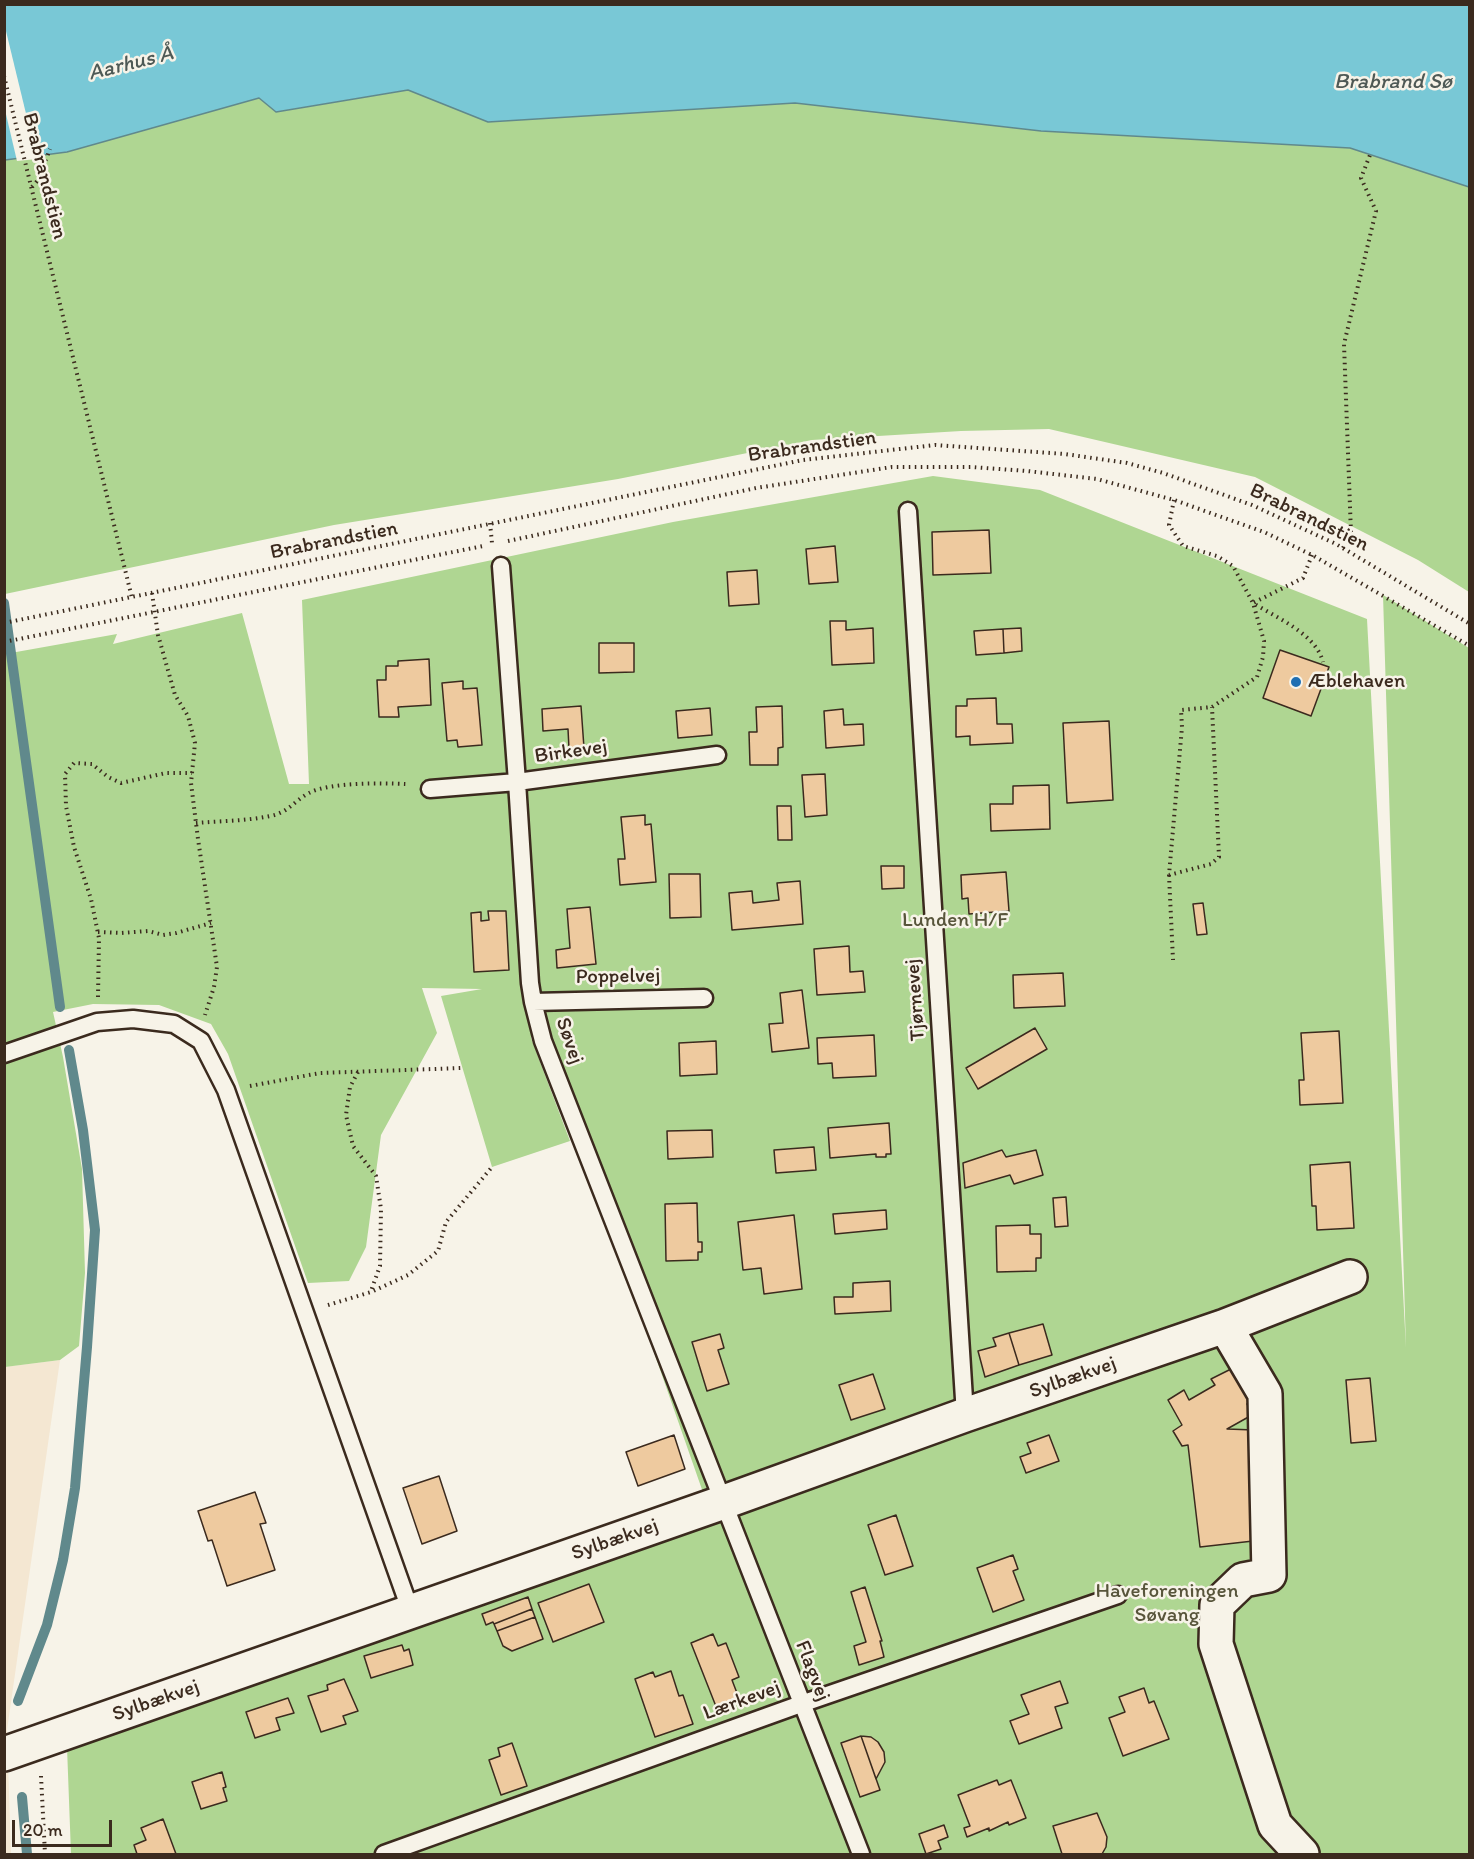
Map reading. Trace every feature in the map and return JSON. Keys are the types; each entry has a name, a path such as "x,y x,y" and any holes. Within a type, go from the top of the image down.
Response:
{"street":[{"name":"Sylbækvej","path":"4,1755 724,1502 965,1414 1225,1326 1350,1277"},
{"path":"1225,1326 1265,1394 1269,1575 1243,1580 1216,1605 1216,1644 1275,1825 1302,1854"}],"lane":[{"name":"Tjørnevej","path":"908,511 965,1414"},
{"name":"Søvej","path":"501,566 532,1002 543,1041 724,1502"},
{"name":"Birkevej","path":"430,789 517,782 717,755"},
{"name":"Poppelvej","path":"532,1002 704,998"},
{"path":"4,1054 97,1022 133,1019 174,1024 201,1041 226,1090 411,1612"},
{"name":"Flagvej","path":"724,1502 861,1854"},
{"name":"Lærkevej","path":"384,1854 801,1704 1118,1595"}],"path":[{"name":"Brabrandstien","path":"4,76 132,598"},
{"path":"32,187 38,180 50,149"},
{"path":"1343,548 1351,534 1344,344 1376,211 1361,178 1370,155"},
{"name":"Brabrandstien","path":"4,623 803,460 936,445 1065,454 1127,463 1163,473 1252,505 1343,548 1470,624"},
{"path":"504,542 756,488 892,467 971,467 1038,472 1097,479 1174,500 1264,532 1312,555 1470,646"},
{"path":"1173,960 1169,875 1182,727 1181,710 1212,707 1257,677 1263,657 1264,641 1253,603 1233,566 1217,556 1183,546 1169,525 1174,500"},
{"path":"4,642 493,544"},
{"path":"1253,603 1304,578 1312,555"},
{"path":"152,593 158,635 175,695 188,716 195,743 191,783 217,967 206,1014 190,1035"},
{"path":"1253,603 1309,638 1320,651 1323,662"},
{"path":"1169,875 1210,864 1219,857 1212,707"},
{"path":"97,1022 99,938 91,900 74,847 66,806 65,774 74,763 92,764 108,777 121,783 166,773 192,773"},
{"path":"196,823 272,816 291,808 309,793 324,788 387,783 409,784 430,789"},
{"path":"98,932 148,931 163,935 211,923"},
{"path":"226,1090 320,1073 462,1068"},
{"path":"358,1072 350,1087 346,1114 353,1146 376,1176 381,1209 380,1266 371,1292"},
{"path":"304,1312 371,1292 408,1275 438,1251 446,1222 492,1167"},
{"path":"39,1743 45,1854"}],"shaded area":[{"path":"60,1360 7,1730 11,1854 4,1854 4,1367"}],"green space":[{"path":"408,90 488,122 795,103 1041,131 1350,148 1469,187 1469,592 1418,560 1255,477 1049,429 961,431 812,440 618,479 334,525 5,594 4,160 67,152 259,98 276,112"},
{"path":"933,476 1040,490 1367,619 1406,1348 1383,595 1469,648 1469,1854 71,1854 67,1747 706,1501 531,1001 531,1038 570,1141 492,1167 441,996 482,989 422,988 437,1033 381,1135 366,1247 349,1281 308,1283 228,1054 211,1024 159,1005 93,1004 53,1012 82,1169 85,1273 79,1346 60,1360 5,1367 5,654 117,634 113,644 242,613 289,784 309,784 302,600 673,522"}],"water":[{"name":"Brabrand Sø","path":"4,5 1469,5 1469,187 1350,148 1041,131 795,103 488,122 408,90 276,112 259,98 67,152 5,160"}],"pier":[{"path":"5,27 37,159 17,161 5,110"}],"building":[{"path":"989,530 991,573 933,575 932,532"},
{"path":"835,546 838,582 809,584 806,549"},
{"path":"757,570 759,604 729,606 727,572"},
{"path":"830,621 846,621 846,630 873,628 874,663 832,665"},
{"path":"1021,628 1022,651 1004,653 1003,629"},
{"path":"1003,629 1004,653 976,655 974,631"},
{"path":"599,643 634,643 634,672 599,673"},
{"name":"Æblehaven","path":"1280,650 1329,667 1311,716 1263,698"},
{"path":"429,659 431,705 398,707 399,717 379,717 377,680 386,680 386,666 398,666 398,661"},
{"path":"463,681 463,689 477,688 482,745 458,747 457,740 447,741 442,683"},
{"path":"996,698 997,724 1012,724 1013,743 970,745 970,736 956,737 956,706 967,706 967,699"},
{"path":"581,706 584,748 569,749 568,729 543,731 542,709"},
{"path":"782,706 783,747 778,748 778,765 750,765 749,732 757,732 756,707"},
{"path":"710,708 712,735 678,738 676,711"},
{"path":"843,709 844,725 863,724 864,745 826,748 824,711"},
{"path":"1109,721 1113,800 1067,803 1063,723"},
{"path":"825,774 827,815 805,817 802,775"},
{"path":"1049,785 1050,829 991,831 990,804 1013,804 1013,786"},
{"path":"777,806 791,806 792,840 778,840"},
{"path":"645,815 645,825 651,824 656,882 620,885 618,859 625,859 621,817"},
{"path":"881,866 904,866 904,888 882,889"},
{"path":"1006,872 1009,911 969,914 968,898 962,899 961,875"},
{"path":"669,874 700,874 701,917 670,918"},
{"path":"800,881 803,924 732,930 729,893 752,891 753,903 779,900 777,883"},
{"path":"1203,903 1207,934 1197,935 1193,904"},
{"path":"590,907 596,964 557,968 556,950 570,948 567,909"},
{"path":"488,911 506,911 509,970 474,972 471,913 481,912 481,921 489,920"},
{"path":"849,946 850,972 863,971 865,992 817,995 814,949"},
{"path":"1063,973 1065,1006 1014,1008 1013,975"},
{"path":"802,990 809,1048 772,1052 769,1024 783,1023 780,993"},
{"path":"1035,1028 1047,1049 978,1089 966,1068"},
{"path":"1339,1031 1343,1103 1300,1105 1299,1080 1304,1080 1301,1033"},
{"path":"874,1035 876,1076 833,1078 832,1063 818,1064 817,1038"},
{"path":"716,1041 717,1074 680,1076 679,1043"},
{"path":"889,1123 891,1154 886,1154 886,1157 876,1157 876,1154 830,1158 828,1128"},
{"path":"712,1130 713,1157 668,1159 667,1131"},
{"path":"814,1147 816,1170 776,1173 774,1150"},
{"path":"1002,1150 1006,1157 1036,1150 1043,1175 1014,1184 1010,1175 965,1188 963,1163"},
{"path":"1350,1162 1354,1228 1317,1230 1316,1206 1312,1206 1310,1165"},
{"path":"1066,1197 1068,1226 1055,1227 1053,1198"},
{"path":"697,1203 698,1242 702,1242 702,1252 698,1252 698,1260 666,1261 665,1204"},
{"path":"886,1210 887,1229 835,1234 833,1214"},
{"path":"794,1215 802,1289 764,1294 761,1268 743,1270 738,1222"},
{"path":"1030,1225 1030,1234 1041,1234 1041,1258 1036,1258 1036,1271 997,1272 996,1226"},
{"path":"890,1281 891,1311 835,1314 834,1297 853,1297 853,1283"},
{"path":"1043,1324 1052,1355 1019,1365 1009,1333"},
{"path":"1009,1333 1019,1365 985,1377 978,1351 996,1346 993,1338"},
{"path":"720,1334 724,1348 718,1350 729,1384 707,1391 692,1342"},
{"path":"1233,1368 1252,1401 1247,1404 1252,1415 1227,1429 1254,1430 1262,1540 1200,1547 1188,1445 1182,1446 1173,1431 1182,1425 1168,1400 1184,1390 1189,1400 1215,1385 1211,1379"},
{"path":"873,1374 885,1409 851,1420 839,1385"},
{"path":"1370,1378 1376,1441 1351,1443 1346,1380"},
{"path":"674,1435 685,1469 638,1486 626,1452"},
{"path":"1049,1435 1059,1461 1026,1473 1020,1457 1031,1453 1027,1443"},
{"path":"439,1476 457,1531 422,1544 403,1488"},
{"path":"255,1492 266,1523 260,1524 275,1570 227,1586 212,1540 208,1541 198,1511"},
{"path":"896,1515 913,1566 885,1575 868,1525"},
{"path":"1013,1555 1018,1569 1013,1571 1024,1600 993,1612 977,1568"},
{"path":"589,1584 604,1622 553,1642 538,1603"},
{"path":"865,1587 882,1641 880,1641 884,1657 859,1665 854,1646 866,1642 851,1592"},
{"path":"528,1597 532,1609 486,1625 482,1614"},
{"path":"532,1609 535,1617 497,1631 494,1624"},
{"path":"535,1617 543,1639 512,1651 503,1646 497,1631"},
{"path":"713,1634 718,1646 726,1643 739,1677 732,1680 740,1701 717,1709 691,1643"},
{"path":"402,1645 404,1651 409,1649 413,1665 371,1678 364,1656"},
{"path":"671,1671 679,1696 683,1695 693,1724 655,1737 635,1679 653,1672 655,1677"},
{"path":"344,1679 358,1711 343,1716 346,1724 321,1732 308,1696 328,1690 327,1685"},
{"path":"1060,1681 1068,1703 1055,1707 1062,1728 1019,1744 1010,1721 1029,1714 1021,1695"},
{"path":"1144,1688 1149,1703 1154,1701 1169,1739 1123,1756 1109,1718 1125,1712 1119,1697"},
{"path":"288,1698 294,1713 276,1718 280,1730 255,1738 246,1712"},
{"path":"861,1736 871,1737 878,1742 884,1752 885,1762 876,1779"},
{"path":"861,1736 880,1790 860,1797 841,1743"},
{"path":"512,1743 527,1786 501,1795 489,1760 500,1756 498,1748"},
{"path":"222,1772 227,1801 201,1809 192,1782"},
{"path":"997,1780 999,1785 1011,1780 1026,1818 1009,1825 1008,1822 989,1831 989,1828 967,1837 964,1828 970,1826 958,1795"},
{"path":"1097,1813 1107,1837 1106,1847 1102,1854 1062,1854 1053,1826"},
{"path":"163,1819 176,1854 137,1854 134,1845 146,1840 141,1828"},
{"path":"944,1825 948,1837 938,1841 941,1849 926,1854 919,1834"}],"waterway":[{"path":"4,603 60,1007"},
{"path":"18,1701 47,1625 63,1560 75,1488 87,1347 95,1230 83,1130 69,1050"},
{"path":"22,1797 27,1854"}],"place":[{"name":"Æblehaven","path":"1296,682"}],"water label":[{"name":"Aarhus Å","path":"131,64"}],"park label":[{"name":"Lunden H/F","path":"955,921"},
{"name":"Haveforeningen Søvang","path":"1167,1604"}]}
